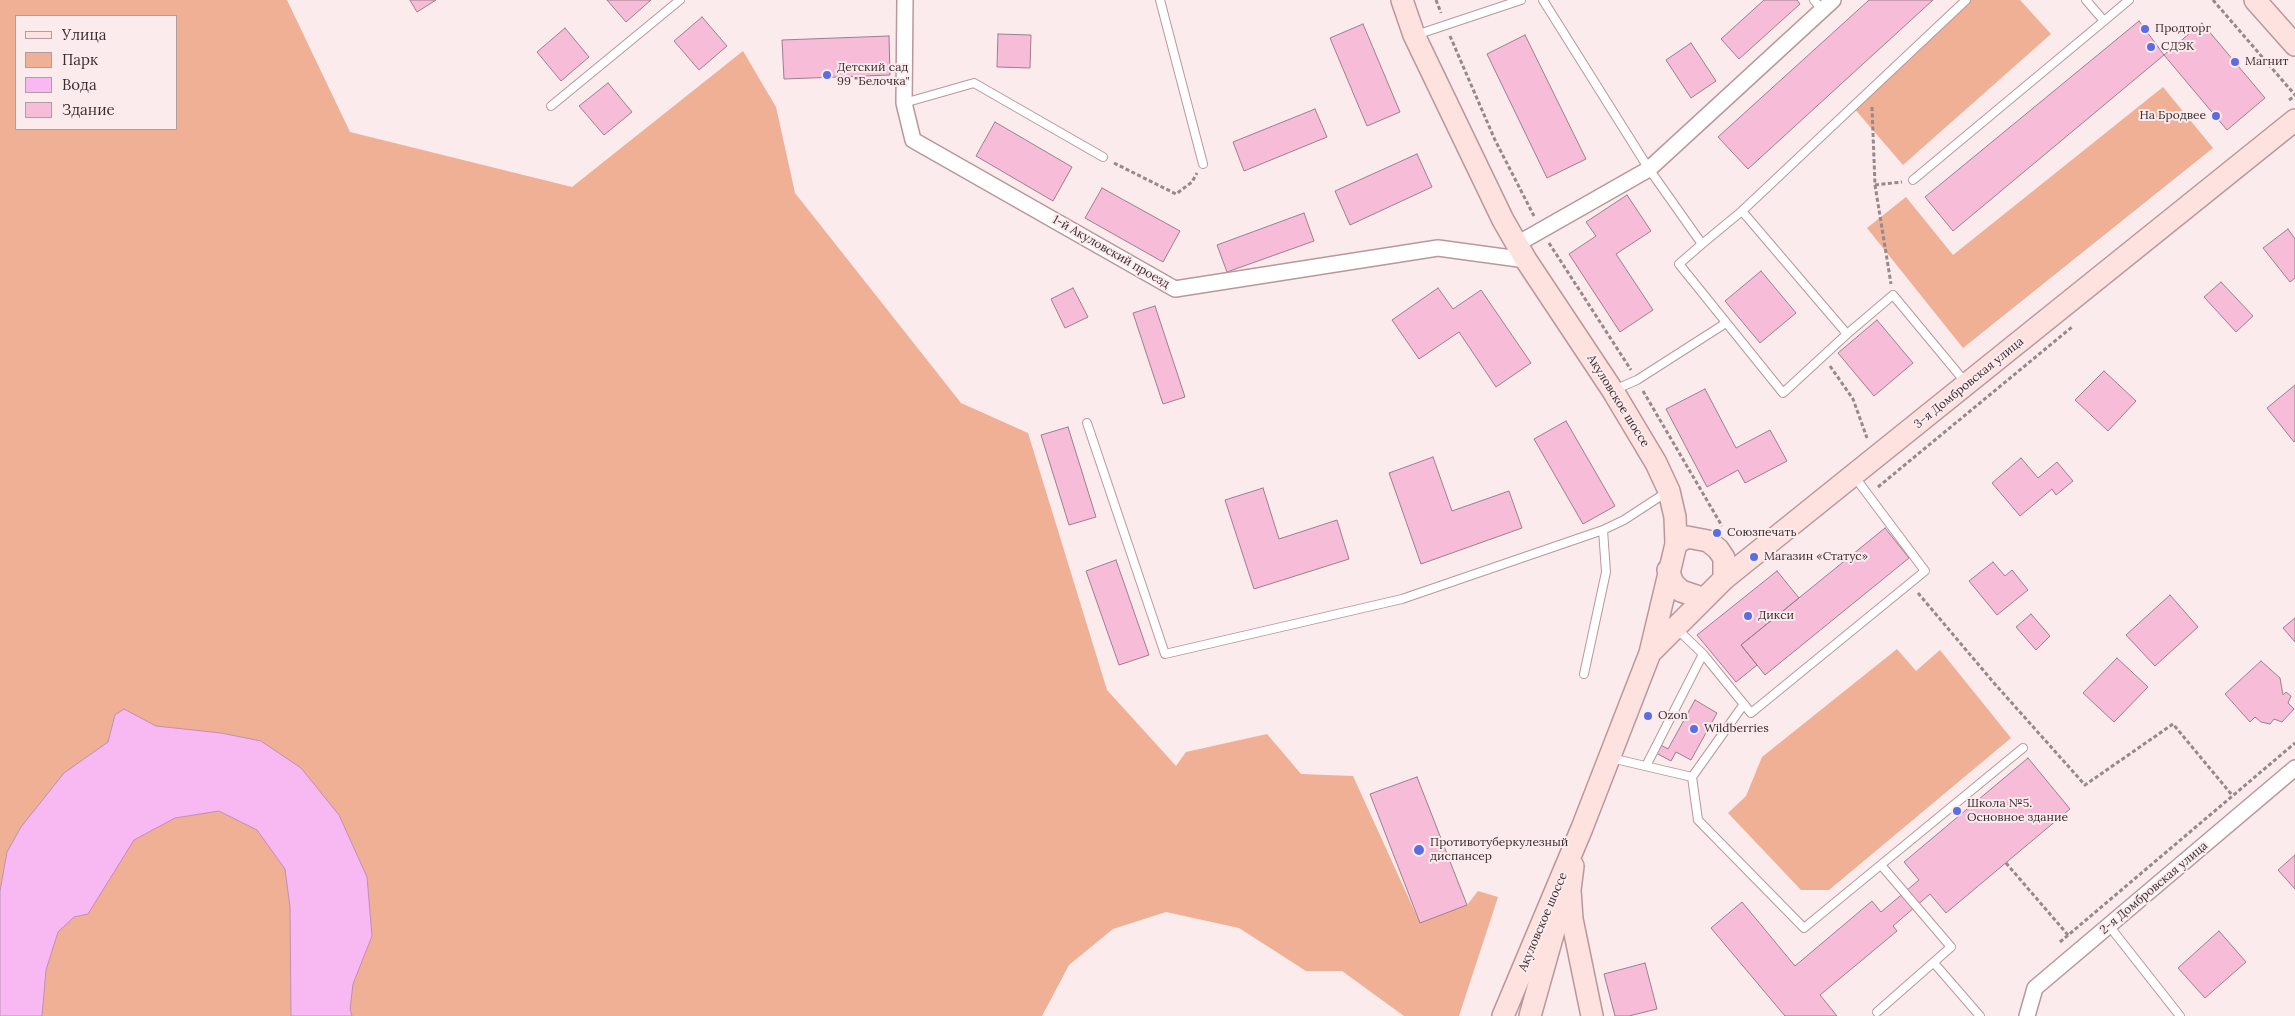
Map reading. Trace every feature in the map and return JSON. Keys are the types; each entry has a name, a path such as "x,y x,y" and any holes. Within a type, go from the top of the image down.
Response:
{"street":[{"name":"1-й Акуловский проезд","path":"905,0 904,103 913,140 1175,289 1438,248 1522,252"},
{"name":"Акуловское шоссе","path":"1402,0 1414,35 1503,220 1613,391 1656,463 1669,491 1675,517 1676,544 1668,570 1650,653 1582,828 1503,1016"},
{"path":"2255,0 2295,45"},
{"path":"1522,252 1649,169 1823,3"},
{"name":"3-я Домбровская улица","path":"1650,653 1702,598 1724,579 2295,120"},
{"path":"1676,544 1687,537 1708,541 1718,549 1724,558 1724,579"},
{"path":"1668,570 1673,583 1681,591 1702,598"},
{"name":"2-я Домбровская улица","path":"2027,1016 2035,988 2110,927 2295,768"},
{"name":"Акуловское шоссе","path":"1530,1016 1582,828"},
{"path":"1574,858 1570,890 1572,919 1592,1016"}],"lane":[{"path":"551,106 680,0"},
{"path":"1160,0 1202,164"},
{"path":"1414,35 1521,0"},
{"path":"1543,0 1649,169 1702,244"},
{"path":"1966,0 1742,211 1679,264 1783,392 1893,295 1968,384"},
{"path":"2086,0 2104,21"},
{"path":"1914,180 2129,0"},
{"path":"904,103 974,83 1103,157"},
{"path":"1742,211 1847,334"},
{"path":"1613,391 1637,380 1726,323"},
{"path":"1087,424 1165,654 1402,599 1603,530 1624,520 1669,491"},
{"path":"1675,626 1703,654 1751,713 1925,571 1854,476"},
{"path":"1584,674 1606,572 1603,530"},
{"path":"1646,766 1703,654"},
{"path":"1744,704 1692,777 1698,820 1804,928 2023,748"},
{"path":"1610,758 1692,777"},
{"path":"1877,1012 1951,947 1881,865"},
{"path":"2110,927 2180,1016"},
{"path":"1934,963 1980,1016"}],"path":[{"path":"2213,0 2295,95"},
{"path":"1872,89 1875,185 1893,295"},
{"path":"1103,157 1176,194 1192,182 1202,164"},
{"path":"1875,185 1914,180"},
{"path":"1823,356 1853,399 1868,443"},
{"path":"1909,584 1994,684 2085,785 2173,724 2232,795"},
{"path":"2055,946 2295,743"},
{"path":"2006,863 2068,934"}],"green space":[{"path":"0,0 287,0 350,132 572,187 743,51 776,107 795,193 961,403 1028,433 1107,690 1176,766 1186,752 1267,734 1301,774 1353,776 1420,923 1467,905 1478,891 1498,897 1459,1016 1404,1016 1342,971 1306,971 1239,928 1166,912 1113,929 1069,965 1042,1016 0,1016"},
{"path":"1966,0 2020,0 2051,34 1903,165 1853,107"},
{"path":"2163,87 2213,148 1963,348 1867,228 1906,197 1953,255"},
{"path":"1897,649 1916,671 1940,650 2011,738 1829,890 1801,890 1728,813 1746,796 1762,757"}],"water":[{"path":"124,709 156,726 221,733 261,741 301,768 339,815 367,877 372,936 353,984 350,1009 352,1016 291,1016 290,907 285,869 257,830 219,811 175,818 134,840 88,914 74,917 58,932 46,970 42,1016 0,1016 0,891 7,852 21,827 64,773 108,742 115,715"}],"building":[{"path":"410,0 436,0 417,12"},
{"path":"607,0 651,0 626,22"},
{"path":"1764,0 1797,0 1800,4 1739,59 1721,39"},
{"path":"1869,0 1933,0 1748,169 1718,137"},
{"path":"702,17 727,46 699,70 674,41"},
{"path":"2139,21 2164,55 1953,231 1925,197"},
{"path":"2202,23 2265,98 2227,130 2164,55"},
{"path":"1363,24 1400,112 1367,126 1330,38"},
{"path":"565,28 589,57 561,81 537,52"},
{"path":"998,34 1031,35 1030,68 997,67"},
{"path":"1525,35 1586,159 1547,178 1487,54"},
{"path":"889,36 890,75 784,79 782,40"},
{"path":"1691,43 1716,81 1691,98 1666,60"},
{"path":"608,83 632,112 604,135 579,106"},
{"path":"1315,109 1327,137 1244,171 1233,142"},
{"path":"995,122 1072,167 1053,201 976,156"},
{"path":"1417,154 1432,187 1350,225 1335,191"},
{"path":"1102,188 1180,231 1163,262 1085,218"},
{"path":"1627,195 1651,231 1616,254 1653,310 1620,332 1569,254 1596,236 1586,222"},
{"path":"1304,213 1314,241 1227,272 1217,245"},
{"path":"2288,229 2295,239 2295,278 2290,282 2263,248"},
{"path":"1761,271 1796,313 1760,343 1725,301"},
{"path":"2221,282 2253,316 2236,332 2204,297"},
{"path":"1073,288 1088,317 1065,328 1051,299"},
{"path":"1438,288 1453,309 1481,290 1531,363 1496,387 1459,332 1419,359 1392,320"},
{"path":"1155,306 1185,397 1163,404 1133,313"},
{"path":"1877,320 1913,363 1874,396 1838,353"},
{"path":"2104,371 2136,401 2108,431 2075,400"},
{"path":"2295,385 2295,441 2294,442 2267,408"},
{"path":"1705,389 1736,448 1770,430 1787,461 1745,483 1738,470 1707,487 1666,409"},
{"path":"1566,421 1615,506 1583,524 1534,439"},
{"path":"1068,427 1096,517 1069,525 1041,435"},
{"path":"1433,457 1452,511 1509,491 1522,528 1421,564 1389,473"},
{"path":"2021,458 2038,478 2057,462 2073,481 2056,495 2052,489 2020,516 1992,483"},
{"path":"1263,488 1279,539 1337,520 1349,559 1254,589 1225,500"},
{"path":"1885,528 1909,558 1765,675 1741,645"},
{"path":"1116,560 1149,655 1119,665 1086,571"},
{"path":"1993,562 2005,576 2012,570 2028,590 1997,615 1969,581"},
{"name":"Дикси","path":"1777,571 1799,598 1741,645 1757,665 1736,682 1697,635"},
{"path":"2170,595 2198,627 2155,666 2126,635"},
{"path":"2031,614 2050,636 2036,650 2016,627"},
{"path":"2295,618 2295,642 2283,628"},
{"path":"2117,658 2148,687 2114,722 2083,693"},
{"path":"2261,661 2280,678 2283,695 2286,692 2291,696 2288,703 2294,709 2282,722 2274,719 2270,724 2261,722 2255,717 2250,722 2225,694"},
{"name":"Wildberries","path":"1695,700 1717,713 1691,760 1676,752 1671,761 1656,753 1661,745 1668,749"},
{"path":"2028,758 2070,809 1946,913 1930,894 1893,926 1897,931 1820,995 1837,1016 1785,1016 1711,928 1742,902 1795,966 1872,901 1881,912 1919,880 1904,862"},
{"name":"Противотуберкулезный диспансер","path":"1417,777 1467,905 1420,923 1370,794"},
{"path":"2295,855 2295,889 2278,870"},
{"path":"2219,931 2246,962 2205,998 2178,968"},
{"path":"1645,963 1657,1009 1629,1016 1615,1016 1604,974"}],"place":[{"name":"Продторг","path":"2145,29"},
{"name":"СДЭК","path":"2151,47"},
{"name":"Магнит","path":"2235,62"},
{"name":"Детский сад 99 \"Белочка\"","path":"827,75"},
{"name":"На Бродвее","path":"2216,116"},
{"name":"Союзпечать","path":"1717,533"},
{"name":"Магазин «Статус»","path":"1754,557"},
{"name":"Дикси","path":"1748,616"},
{"name":"Ozon","path":"1648,716"},
{"name":"Wildberries","path":"1694,729"},
{"name":"Школа №5. Основное здание","path":"1957,811"},
{"name":"Противотуберкулезный диспансер","path":"1419,850"}]}
